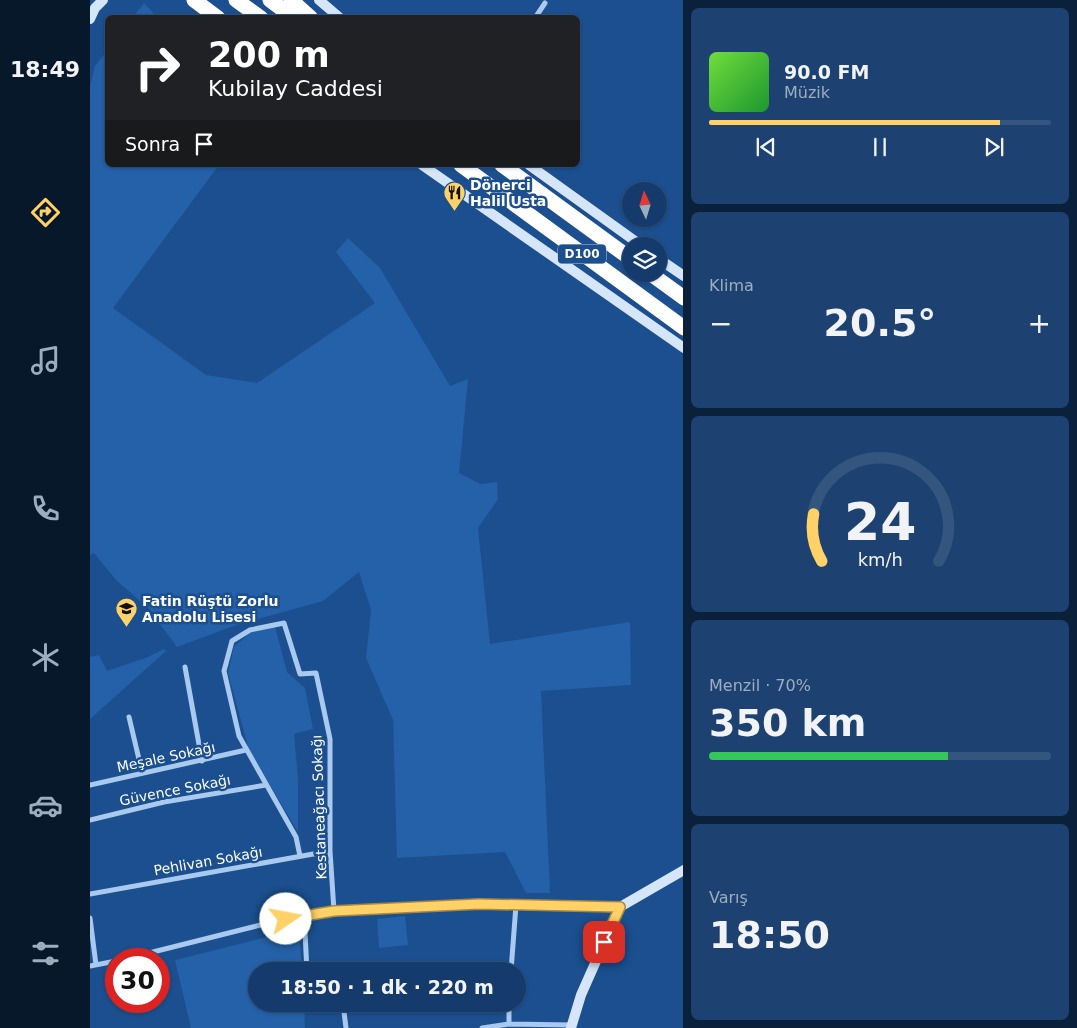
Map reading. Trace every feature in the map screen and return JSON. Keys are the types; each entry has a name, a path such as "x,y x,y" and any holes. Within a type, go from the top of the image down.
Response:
{"highway":[{"path":"194,0 214,15"},
{"path":"236,0 257,15"},
{"path":"270,0 290,15"},
{"path":"291,0 308,15"},
{"path":"455,167 480,180"},
{"name":"D100","path":"464,167 683,328"},
{"name":"D100","path":"505,167 622,252"},
{"path":"663,282 683,298"},
{"path":"666,282 683,292"}],"main road":[{"path":"90,18 95,8 103,0"},
{"path":"319,0 336,15"},
{"path":"425,167 683,348"},
{"path":"532,167 629,237"},
{"path":"667,265 683,276"},
{"path":"572,1027 581,996 620,907 683,870"}],"street":[{"path":"537,15 545,3"},
{"name":"Kestaneağacı Sokağı","path":"300,856 296,837 239,736 224,671 232,641 250,630 284,623 300,674 316,673 330,739 330,851 334,911"},
{"path":"185,667 202,761"},
{"path":"129,717 142,772"},
{"name":"Meşale Sokağı","path":"90,785 246,750"},
{"name":"Güvence Sokağı","path":"90,820 164,802 266,785"},
{"name":"Pehlivan Sokağı","path":"90,894 330,851"},
{"path":"512,962 516,905"},
{"path":"169,948 304,914 334,911 516,905 620,907"},
{"path":"304,914 307,962"},
{"path":"90,918 93,965"},
{"path":"345,1012 346,1028"},
{"path":"509,1024 510,1012"},
{"path":"482,1028 509,1024 572,1027"}],"shaded area":[{"path":"144,3 155,15 135,15"},
{"path":"105,54 105,167 218,167 113,308 206,375 257,383 375,303 336,252 348,238 380,268 450,386 468,379 459,473 480,484 497,482 498,499 478,528 490,644 630,622 631,685 541,691 550,893 526,893 505,852 397,858 393,720 366,658 371,610 359,572 323,601 239,624 177,647 148,608 116,580 94,553 90,555 90,86 95,66"},
{"path":"275,627 287,672 305,688 313,729 294,734 298,778 298,832 249,750 228,673 234,647 250,633"},
{"path":"164,649 166,651 90,719 90,657 99,655 107,671 148,657"},
{"path":"405,916 408,945 379,948 377,919"},
{"path":"299,929 301,962 248,962 248,1012 304,1012 305,1028 191,1028 175,960"}],"place":[{"name":"Dönerci Halil Usta","path":"454,212"},
{"name":"Fatin Rüştü Zorlu Anadolu Lisesi","path":"126,628"}],"route":[{"path":"286,919 304,914 334,911 479,904 620,907 604,942"}]}
